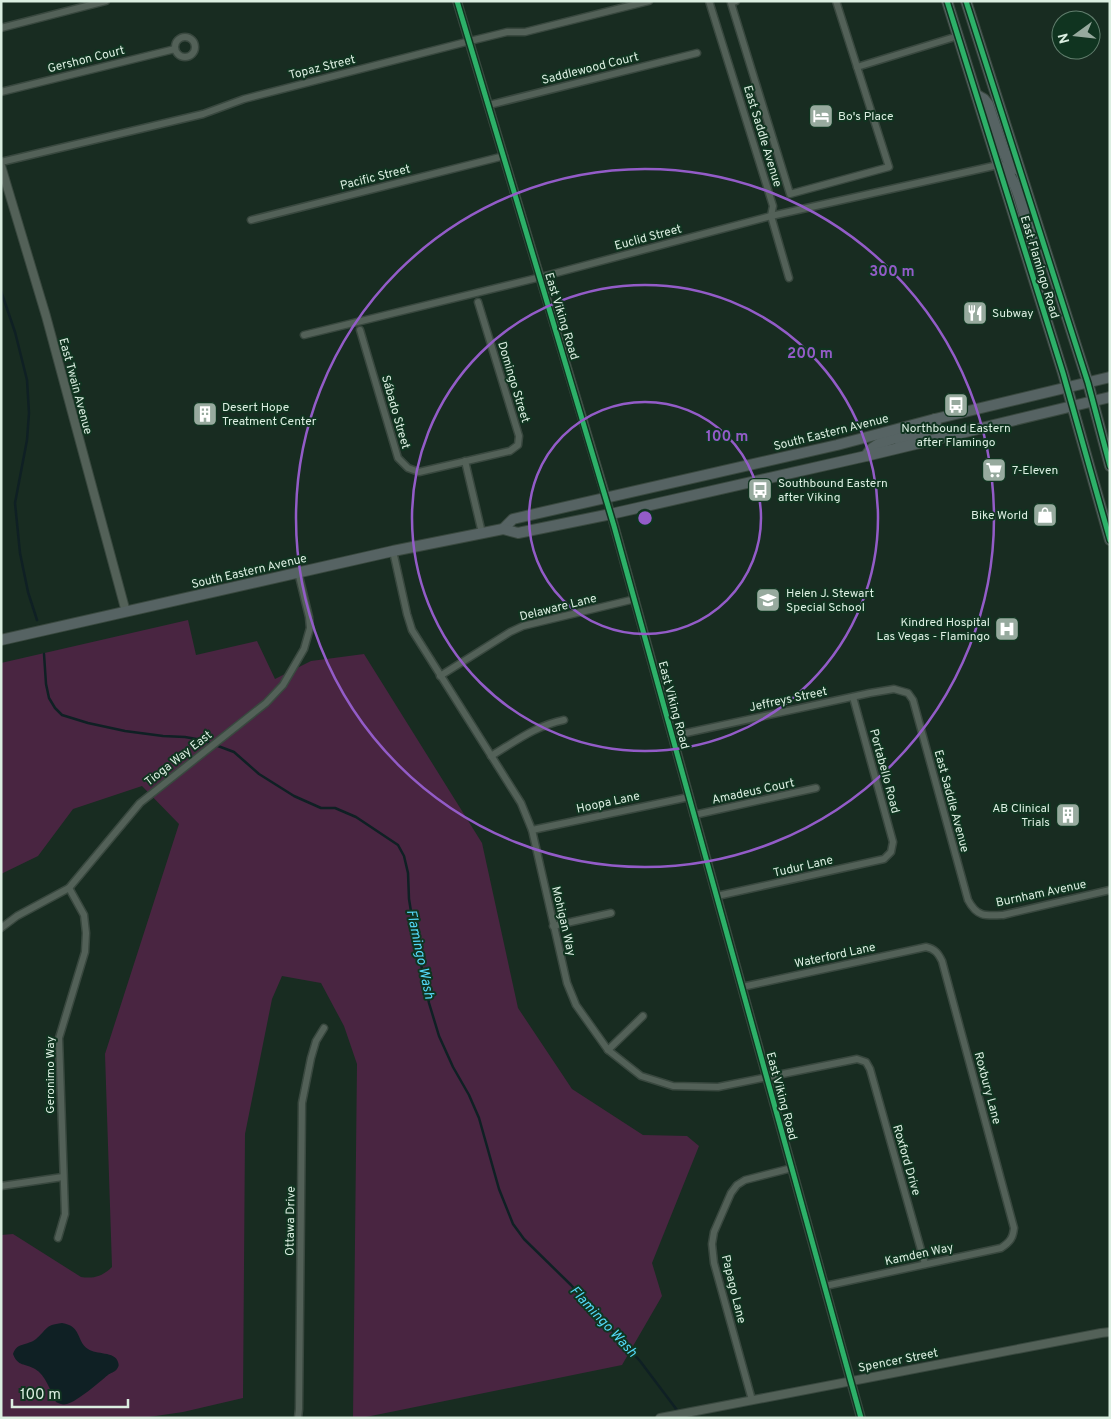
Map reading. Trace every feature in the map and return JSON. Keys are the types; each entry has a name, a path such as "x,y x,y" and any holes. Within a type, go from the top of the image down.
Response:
{"main road":[{"name":"East Flamingo Road","path":"947,1 1067,388 1110,540"},
{"name":"East Flamingo Road","path":"966,1 1088,384 1110,466"},
{"path":"976,94 988,104 1004,152 1011,164 1020,172"},
{"path":"998,165 1005,168 1012,177 1030,231 1034,237 1043,242"},
{"name":"South Eastern Avenue","path":"503,529 513,519 802,453 935,419 1088,384 1110,377"},
{"name":"South Eastern Avenue","path":"1,640 393,550 503,529 518,533 611,514 866,456 1110,397"},
{"path":"889,450 907,438 934,427 936,424 935,419"},
{"path":"866,456 874,446 900,436 916,424"}],"street":[{"path":"1,28 90,3 106,1"},
{"name":"East Viking Road","path":"457,1 611,514 861,1418"},
{"name":"Topaz Street","path":"1,162 203,114 244,99 470,41 507,32 525,32 649,1"},
{"name":"East Saddle Avenue","path":"709,1 773,206 771,216 790,278"},
{"path":"736,1 731,3 790,194 888,167 836,1"},
{"path":"857,67 958,36"},
{"name":"Gershon Court","path":"1,92 175,49"},
{"name":"Saddlewood Court","path":"489,105 698,53"},
{"name":"Pacific Street","path":"251,220 504,156"},
{"name":"Euclid Street","path":"304,335 540,277 771,216 998,165"},
{"name":"East Twain Avenue","path":"1,166 46,316 126,612"},
{"name":"Domingo Street","path":"466,461 510,450 518,445 519,436 478,302"},
{"name":"Sábado Street","path":"360,330 398,458 408,468 420,472 466,461"},
{"path":"466,461 482,533"},
{"name":"Mohigan Way","path":"393,550 412,630 521,803 532,830 567,983 576,1005 608,1050 641,1076 673,1086 718,1087 857,1059 866,1062"},
{"name":"Tioga Way East","path":"1,928 17,916 69,888 140,803 266,703 283,686 304,649 310,628 298,572"},
{"name":"Delaware Lane","path":"440,676 510,632 523,626 635,599"},
{"name":"Jeffreys Street","path":"672,736 894,689 908,693"},
{"name":"East Saddle Avenue","path":"908,693 913,700 968,900 972,908 978,913"},
{"name":"Portabello Road","path":"853,697 893,842 891,852"},
{"path":"491,756 548,723 564,720"},
{"name":"Amadeus Court","path":"694,815 816,788"},
{"name":"Hoopa Lane","path":"532,830 689,797"},
{"name":"Tudur Lane","path":"717,896 884,859 891,852"},
{"name":"Geronimo Way","path":"58,1238 65,1214 59,1038 85,952 86,933 84,915 69,888"},
{"name":"Burnham Avenue","path":"978,913 986,916 1003,914 1110,890"},
{"path":"553,926 611,913"},
{"name":"Waterford Lane","path":"742,987 926,947 932,948"},
{"name":"Roxbury Lane","path":"932,948 938,953 942,961 1014,1228 1013,1236"},
{"path":"608,1050 643,1016"},
{"name":"Ottawa Drive","path":"298,1418 302,1102 316,1041 324,1028"},
{"name":"Roxford Drive","path":"866,1062 870,1069 924,1264"},
{"name":"Papago Lane","path":"752,1400 714,1263 712,1244 714,1232 731,1193 737,1185 745,1180 792,1168"},
{"path":"1,1186 63,1177"},
{"name":"Kamden Way","path":"825,1286 1001,1248 1013,1236"},
{"name":"Spencer Street","path":"660,1418 1110,1332"}],"shaded area":[{"path":"188,620 196,655 257,641 275,679 311,661 364,654 482,843 518,1008 572,1089 643,1135 687,1136 699,1146 652,1263 662,1296 622,1365 361,1418 353,1418 357,1064 344,1026 321,983 282,976 272,999 245,1134 243,1398 183,1412 142,1418 1,1418 1,1235 13,1234 81,1277 90,1278 98,1276 112,1267 105,1054 179,824 142,786 73,809 38,856 1,874 1,663"},
{"path":"62,1323 76,1330 84,1346 88,1349 113,1356 119,1365 116,1370 82,1396 67,1404 56,1402 45,1379 39,1372 17,1361 13,1354 17,1348 33,1341 49,1327"}],"waterway":[{"name":"Flamingo Wash","path":"1,291 15,332 27,380 29,413 27,440 15,503 20,553 28,592 37,620"},
{"name":"Flamingo Wash","path":"44,654 49,698 62,715 125,731 202,740 234,752 259,774 294,796 321,808 335,808 356,817 398,845 404,856 408,873 409,899 414,930 429,1003 439,1036 479,1118 499,1189 513,1224 524,1239 571,1285 640,1361 683,1418"}],"cycle path":[{"path":"457,1 614,526 861,1418"},
{"path":"947,1 1063,373 1110,540"},
{"path":"966,1 1088,383 1110,466"}],"place":[{"name":"Bo's Place","path":"821,116"},
{"name":"Subway","path":"975,313"},
{"name":"Northbound Eastern after Flamingo","path":"956,405"},
{"name":"Desert Hope Treatment Center","path":"205,414"},
{"name":"7-Eleven","path":"994,470"},
{"name":"Southbound Eastern after Viking","path":"760,490"},
{"name":"Bike World","path":"1045,515"},
{"name":"Helen J. Stewart Special School","path":"768,600"},
{"name":"Kindred Hospital Las Vegas - Flamingo","path":"1007,629"},
{"name":"AB Clinical Trials","path":"1068,815"}]}
